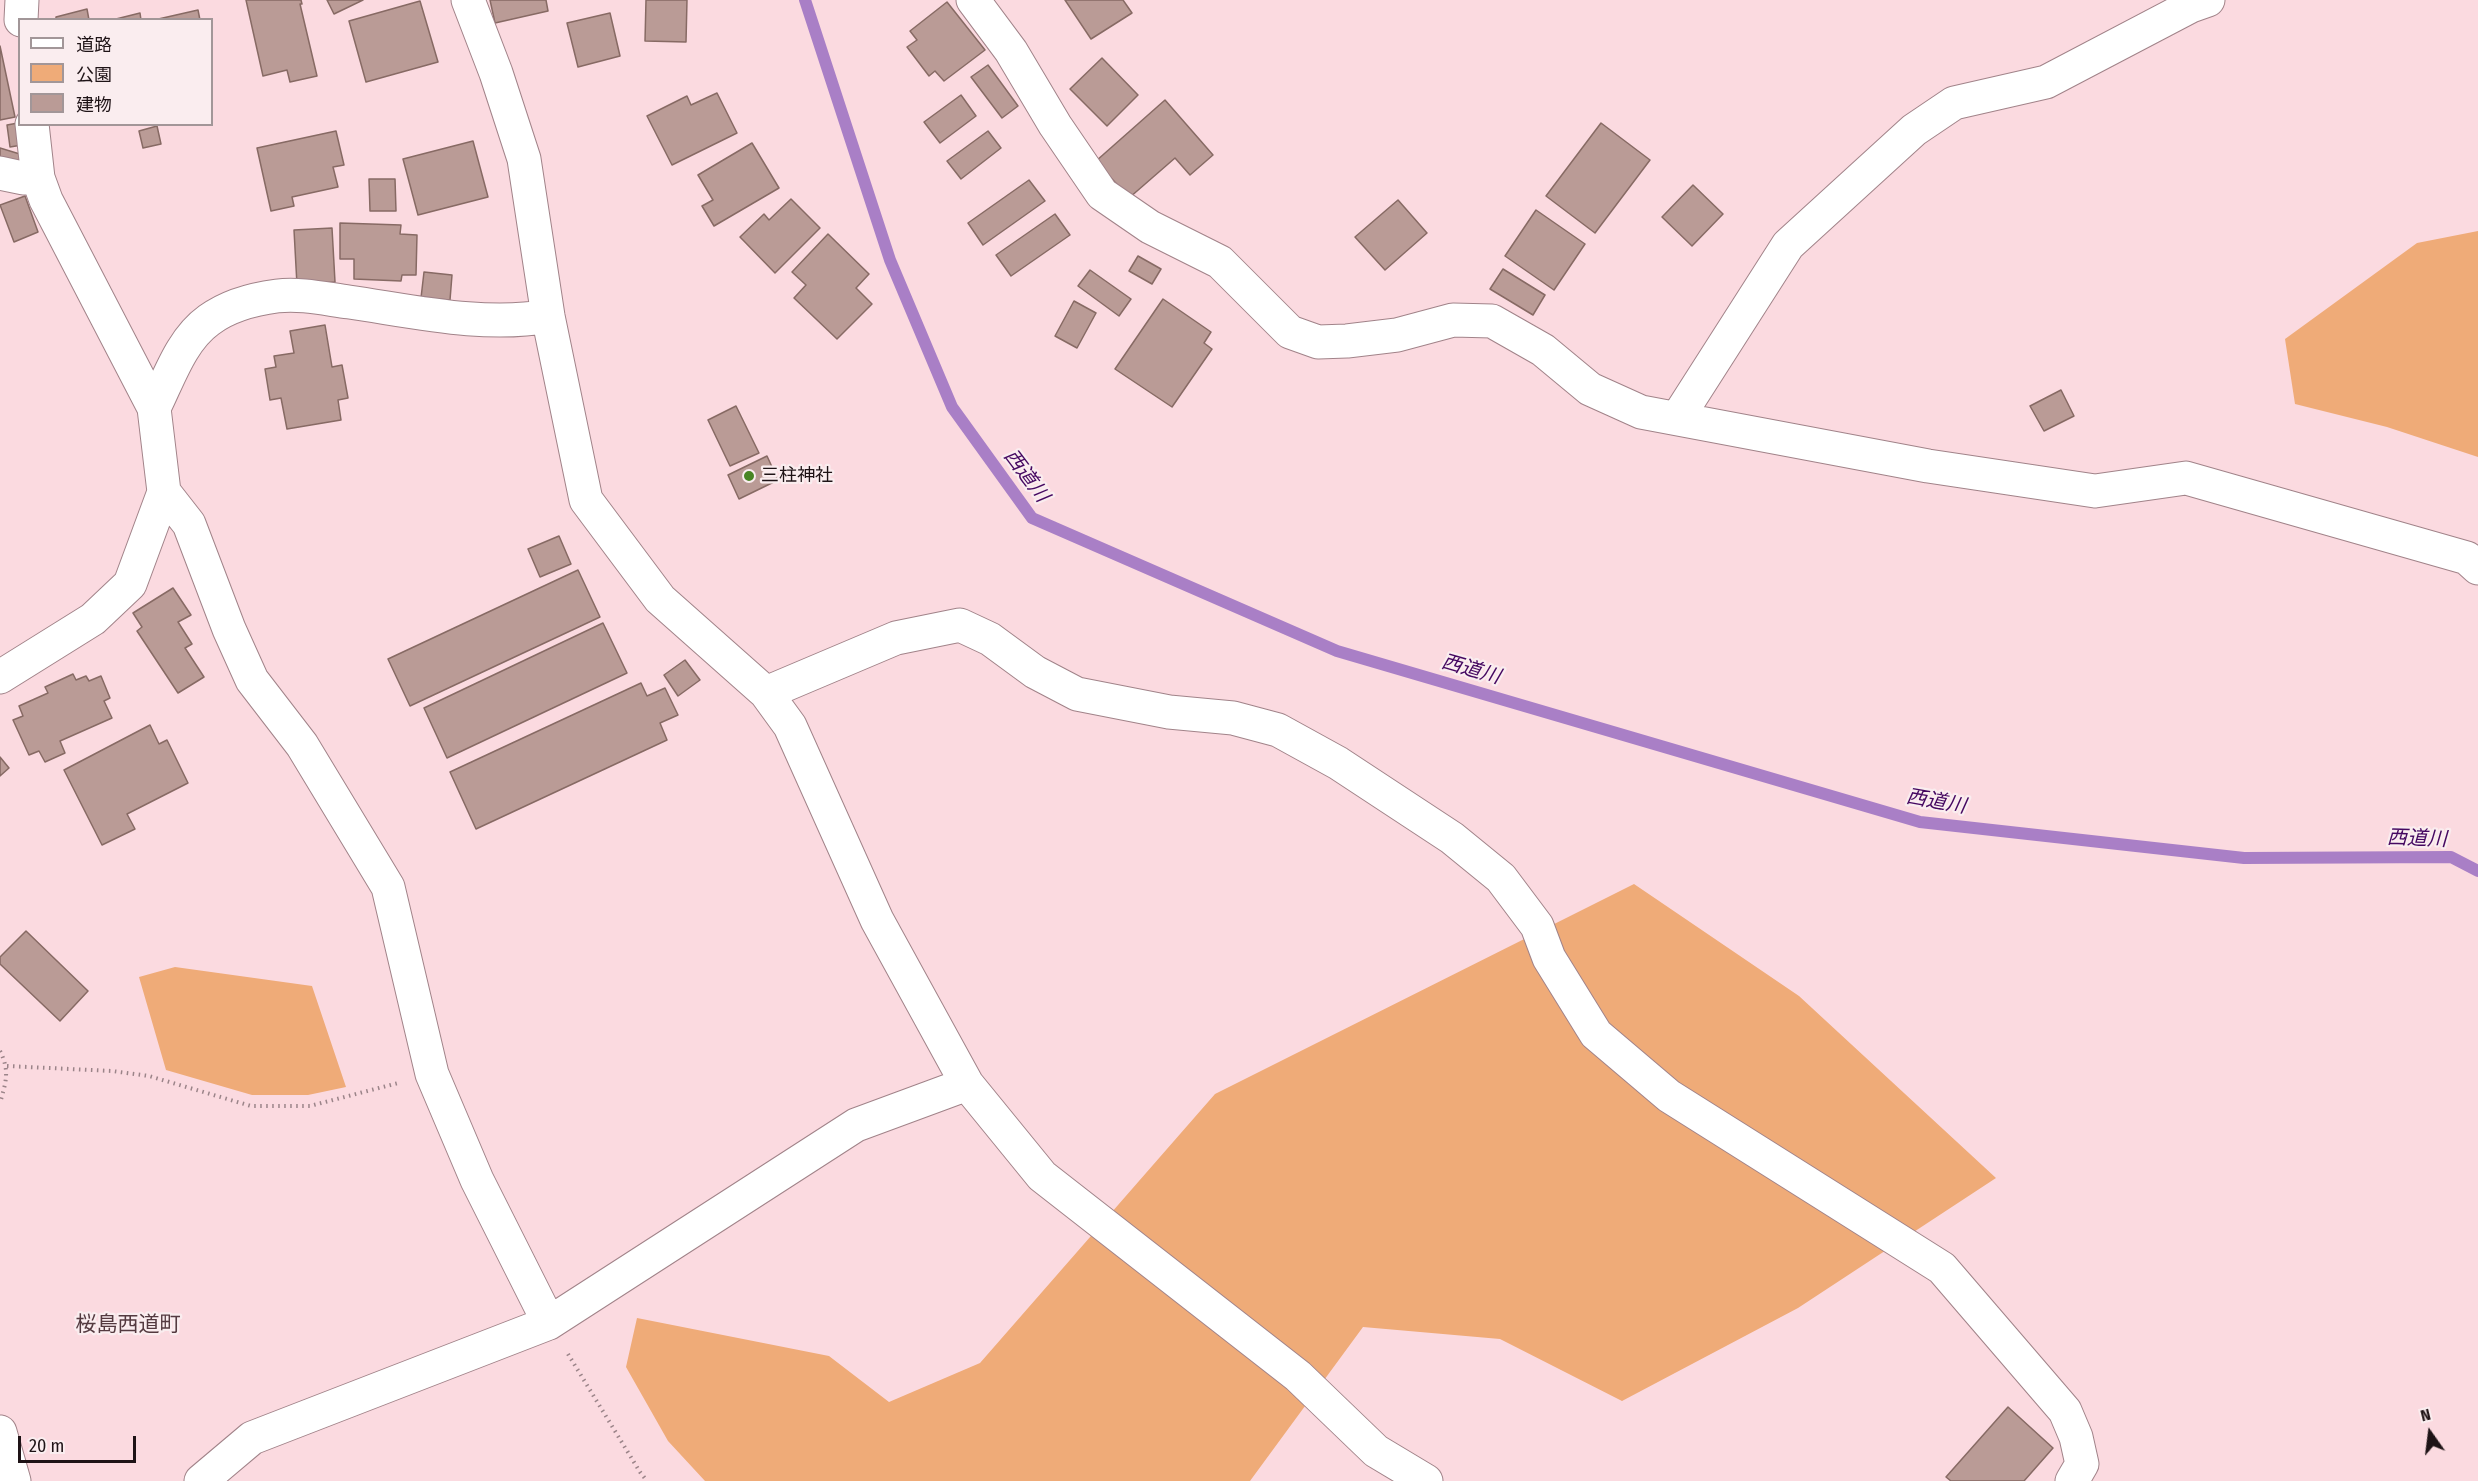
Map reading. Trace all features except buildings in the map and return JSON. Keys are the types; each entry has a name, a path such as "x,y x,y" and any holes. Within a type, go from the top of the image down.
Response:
{"street":[{"path":"21,18 22,0"},
{"path":"468,0 496,73 524,159 548,316 585,500 660,600 766,693 790,726 877,920 967,1084 1042,1176 1298,1376 1376,1451 1426,1481"},
{"path":"974,0 1011,51 1055,124 1102,194 1150,227 1220,262 1290,332 1318,342 1347,341 1397,335 1453,320 1492,321 1543,350 1590,389 1641,412 1678,417 1928,466 2096,491 2186,477 2467,558 2478,568"},
{"path":"1678,417 1788,245 1914,130 1954,103 2046,82 2191,6 2208,0"},
{"path":"0,677 93,619 130,584 164,492 154,408 46,200 38,178 32,126"},
{"path":"0,173 22,178 38,178"},
{"path":"154,408 185,344 208,320 238,305 279,296 315,298 435,314 520,321 548,316"},
{"path":"164,492 189,524 229,629 252,680 302,745 388,887 432,1074 477,1180 549,1323"},
{"path":"766,693 896,638 960,624 990,639 1035,672 1077,694 1169,712 1233,718 1278,729 1338,763 1452,838 1501,878 1537,926 1549,958 1596,1034 1660,1089 1890,1238 1942,1268 2065,1411 2076,1437 2082,1464 2072,1481"},
{"path":"201,1481 252,1438 549,1323 856,1125 967,1084"},
{"path":"0,1432 14,1481"}],"path":[{"path":"0,1051 7,1066 0,1103"},
{"path":"7,1066 112,1071 149,1076 251,1106 310,1106 432,1074"},
{"path":"549,1323 647,1481"}],"green space":[{"path":"2478,231 2478,457 2387,427 2295,404 2285,339 2417,243"},
{"path":"1634,884 1799,996 1996,1178 1798,1308 1622,1401 1500,1339 1363,1327 1250,1481 705,1481 668,1441 626,1367 637,1318 829,1356 889,1402 980,1363 1215,1094"},
{"path":"175,967 312,986 346,1087 308,1095 252,1095 166,1070 139,977"}],"waterway":[{"name":"西道川","path":"805,0 890,260 952,407 1032,518 1337,651 1920,822 2244,858 2451,857 2478,871"}],"place":[{"name":"三柱神社","path":"749,476"}],"district":[{"name":"桜島西道町","path":"128,1325"}]}
